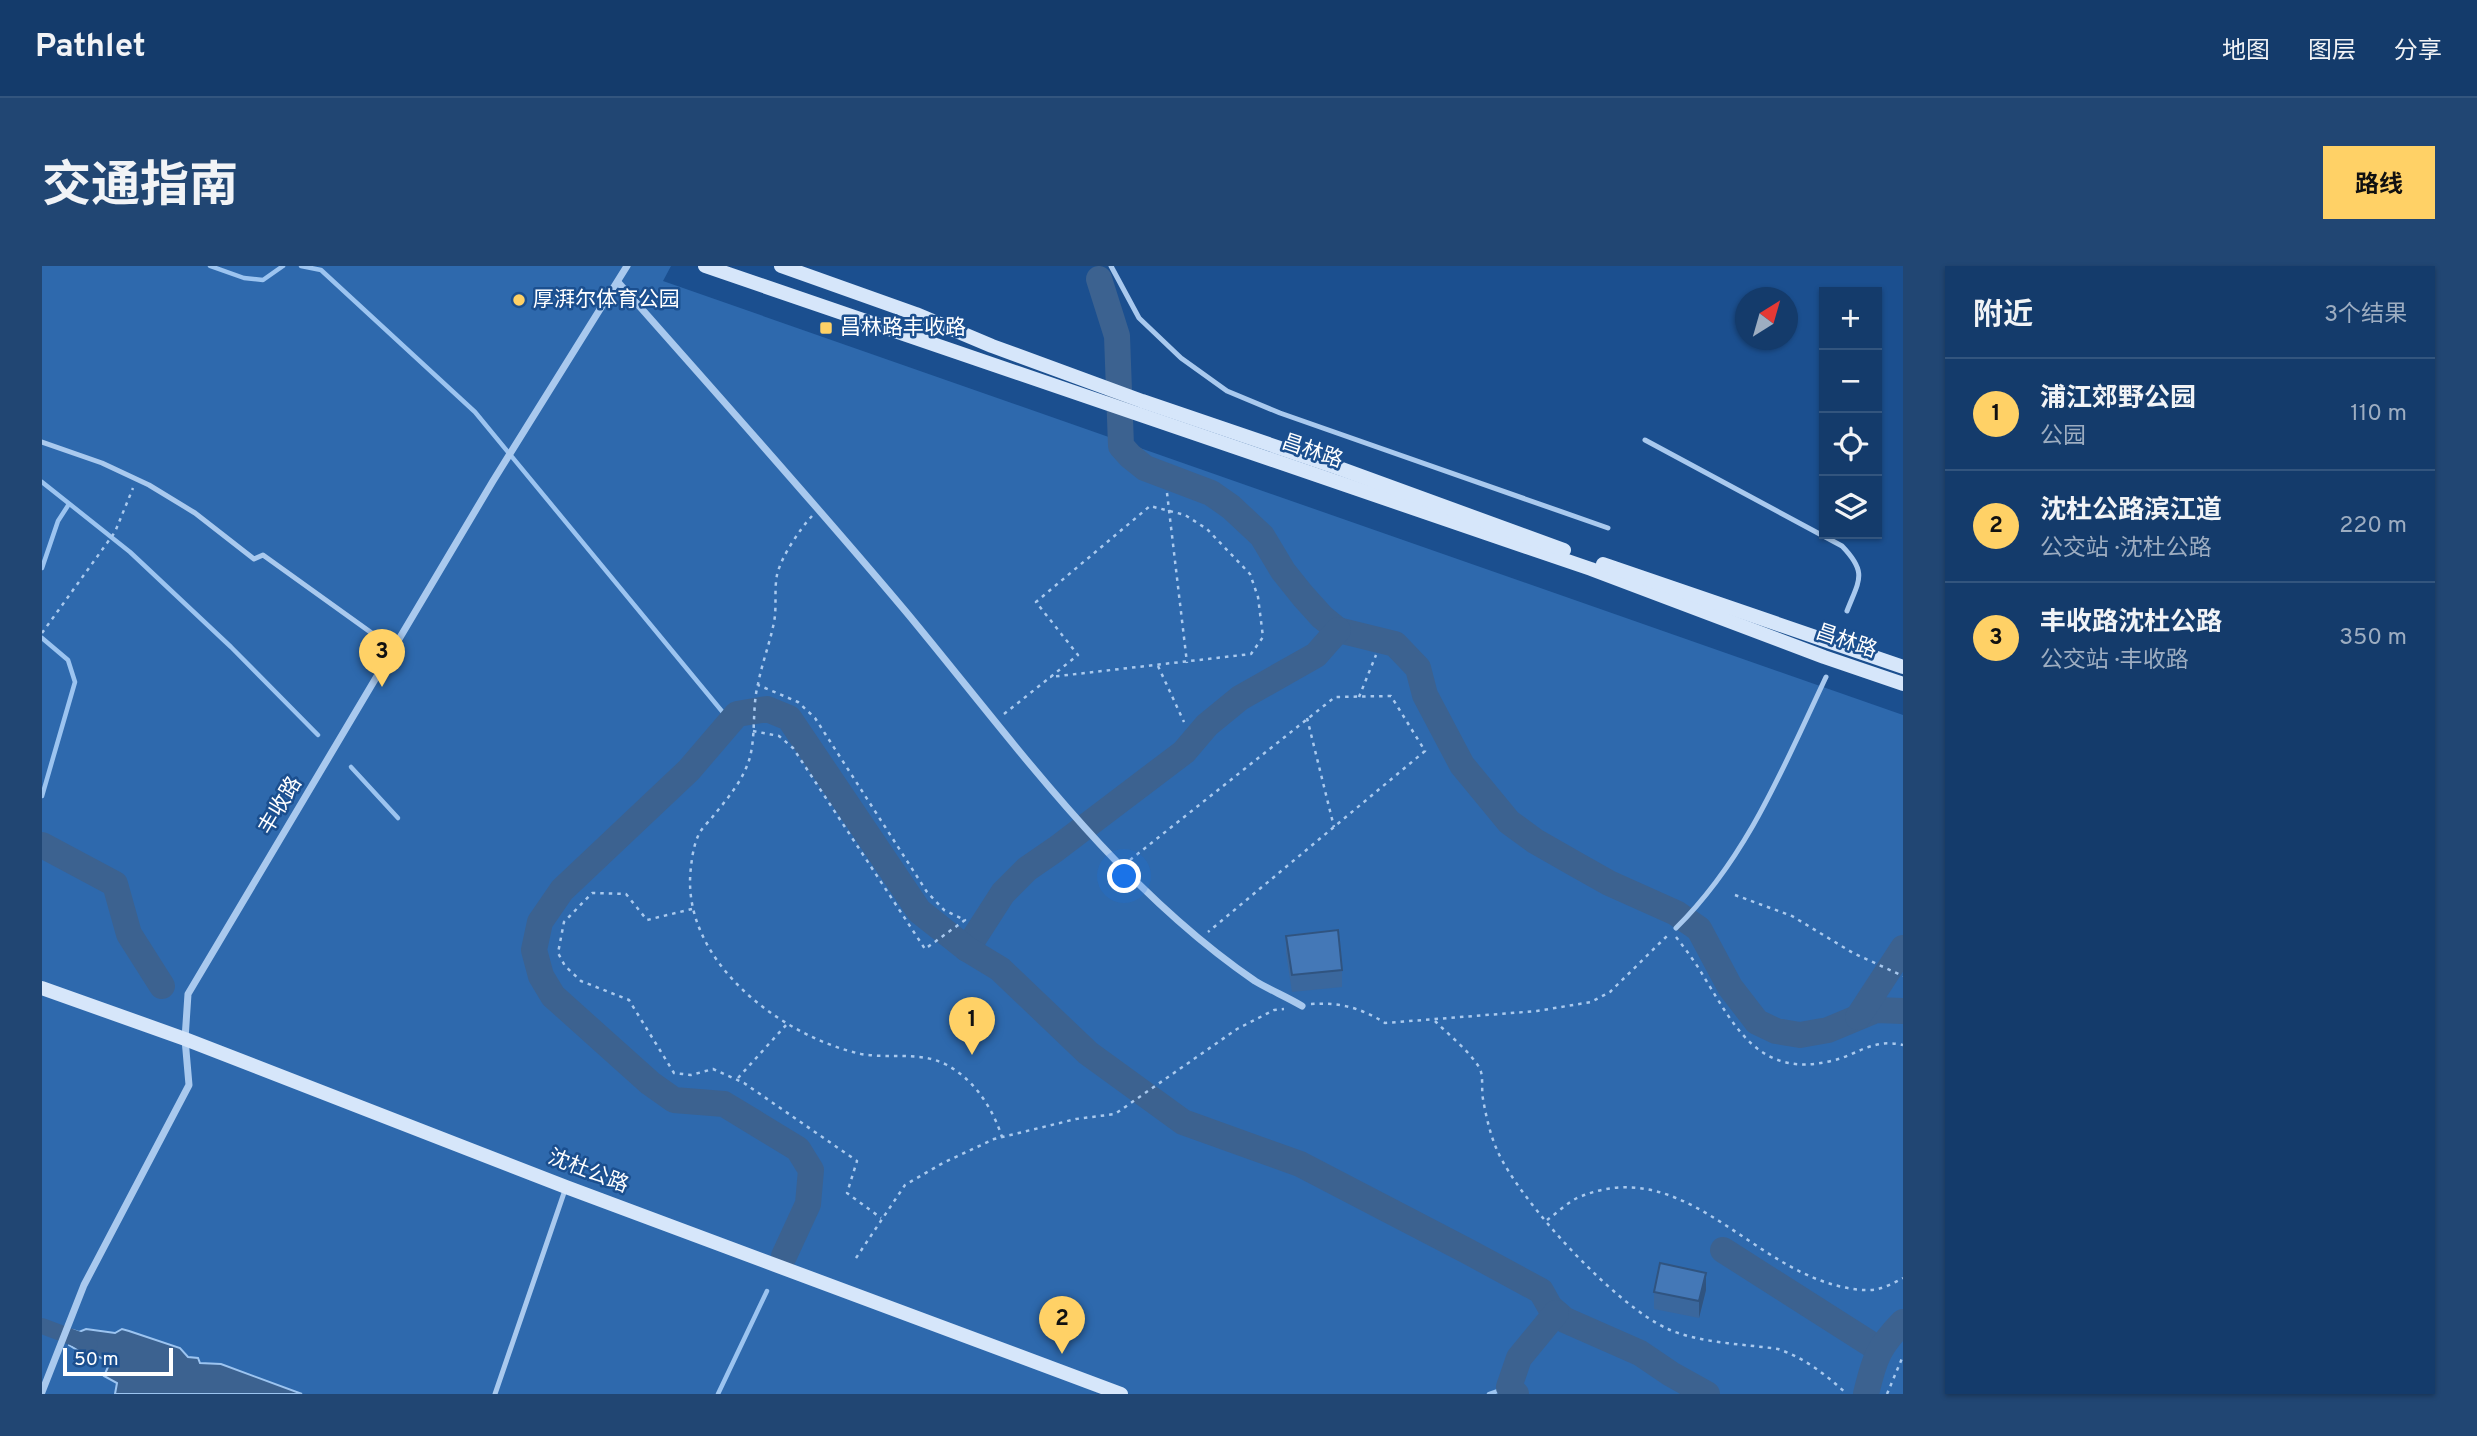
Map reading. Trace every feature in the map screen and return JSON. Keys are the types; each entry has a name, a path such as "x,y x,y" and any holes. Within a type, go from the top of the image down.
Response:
{"street":[{"name":"丰收路","path":"42,1392 84,1285 189,1086 185,1039 188,994 513,449 627,266"},
{"name":"昌林路","path":"705,266 1096,400 1142,409 1336,467 1581,556 1903,667"},
{"name":"昌林路","path":"781,266 1099,384 1142,409 1591,569 1903,684"},
{"path":"618,282 819,509 1073,815 1122,867 1200,939 1257,982 1302,1006"},
{"name":"沈杜公路","path":"42,988 185,1039 566,1187 1121,1394"}],"lane":[{"path":"1111,266 1139,318 1181,358 1227,391 1280,414 1608,528"},
{"path":"1645,440 1842,546 1856,560 1860,576 1847,611"},
{"path":"42,442 102,463 178,501 254,559 263,555 394,649"},
{"path":"1674,930 1722,876 1742,847 1826,677"},
{"path":"495,1394 566,1187"}],"path":[{"path":"42,632 115,532 138,480"},
{"path":"1167,493 1187,663"},
{"path":"996,721 1050,677 1078,655 1036,602 1150,506 1185,514 1207,529 1250,573 1258,597 1263,637 1251,654 1050,677"},
{"path":"819,509 798,531 777,573 775,617 770,645 757,685 750,758 734,791 698,833 689,891 692,908 705,944 719,965 741,988 787,1024 811,1036 863,1054 916,1056 945,1064 983,1097 995,1115 1002,1137"},
{"path":"1359,697 1376,655"},
{"path":"1158,666 1184,722"},
{"path":"753,730 779,736 793,748 925,949 965,920 944,910 927,892 815,718 798,702 757,685"},
{"path":"1122,867 1335,697 1391,696 1425,751 1200,939"},
{"path":"1307,718 1334,827"},
{"path":"692,908 648,920 626,894 592,893 564,922 558,953 565,966 581,981 629,1000 674,1073 691,1075 713,1069 737,1080 764,1095 857,1161 847,1193 881,1218"},
{"path":"1735,895 1792,916 1853,953 1901,975 1903,967"},
{"path":"856,1258 905,1185 943,1163 1002,1137 1076,1119 1115,1114 1237,1029 1274,1010 1342,1004 1366,1011 1385,1023 1537,1011 1591,1002 1609,992 1674,930 1727,1016 1759,1052 1779,1061 1807,1066 1834,1060 1876,1043 1903,1045"},
{"path":"1434,1019 1481,1069 1482,1096 1488,1122 1497,1149 1511,1175 1577,1256 1644,1317 1671,1330 1698,1337 1778,1349 1793,1354 1847,1394"},
{"path":"737,1080 787,1024"},
{"path":"1546,1221 1575,1199 1608,1189 1633,1187 1656,1190 1699,1209 1811,1278 1847,1289 1878,1289 1903,1279"},
{"path":"1887,1394 1903,1356"}],"shaded area":[{"path":"42,266 671,266 663,281 1903,715 1903,1394 42,1394"},
{"path":"86,1329 115,1333 122,1329 129,1331 180,1348 188,1357 198,1358 200,1363 221,1364 302,1394 115,1394 117,1383 104,1376 108,1367 107,1360 91,1354 87,1356 69,1345 73,1330 79,1332"}],"building":[{"path":"1338,930 1342,970 1292,975 1286,936"},
{"path":"1660,1263 1706,1273 1699,1301 1654,1292"}],"waterway":[{"path":"210,266 244,278 263,280 283,266"},
{"path":"301,266 321,270 475,412 730,721"},
{"path":"1099,279 1117,336 1121,446 1145,468 1211,493 1231,507 1262,536 1283,571 1303,596 1338,630 1395,644 1418,668 1425,695 1462,765 1509,822 1535,841 1577,865 1609,883 1676,913 1699,929 1730,987 1757,1022 1776,1031 1800,1035 1828,1030 1876,1010 1903,1011"},
{"path":"42,482 130,552 231,647 318,735"},
{"path":"42,568 58,521 69,504"},
{"path":"967,949 1003,893 1027,869 1184,752 1207,725 1240,698 1316,655 1338,630"},
{"path":"42,638 68,660 75,682 42,796"},
{"path":"784,1256 808,1204 811,1170 798,1149 724,1104 674,1100 650,1083 553,996 541,976 534,950 540,922 562,890 689,770 737,714 767,709 789,718 919,911 967,949 1000,969 1088,1053 1183,1122 1300,1164 1541,1291 1550,1307 1565,1320 1640,1353 1707,1394"},
{"path":"351,767 398,818"},
{"path":"42,845 115,884 129,934 162,986"},
{"path":"1858,1017 1903,948"},
{"path":"1723,1250 1880,1350"},
{"path":"718,1394 767,1291"},
{"path":"1516,1394 1509,1387 1519,1358 1556,1313"},
{"path":"1866,1394 1878,1355 1903,1322"},
{"path":"42,1326 90,1344"},
{"path":"1489,1394 1509,1387"}],"place":[{"name":"厚湃尔体育公园","path":"519,300"},
{"name":"昌林路丰收路","path":"826,328"},
{"name":"丰收路沈杜公路","path":"382,687"},
{"name":"浦江郊野公园","path":"972,1055"},
{"name":"沈杜公路滨江道","path":"1062,1354"}]}
